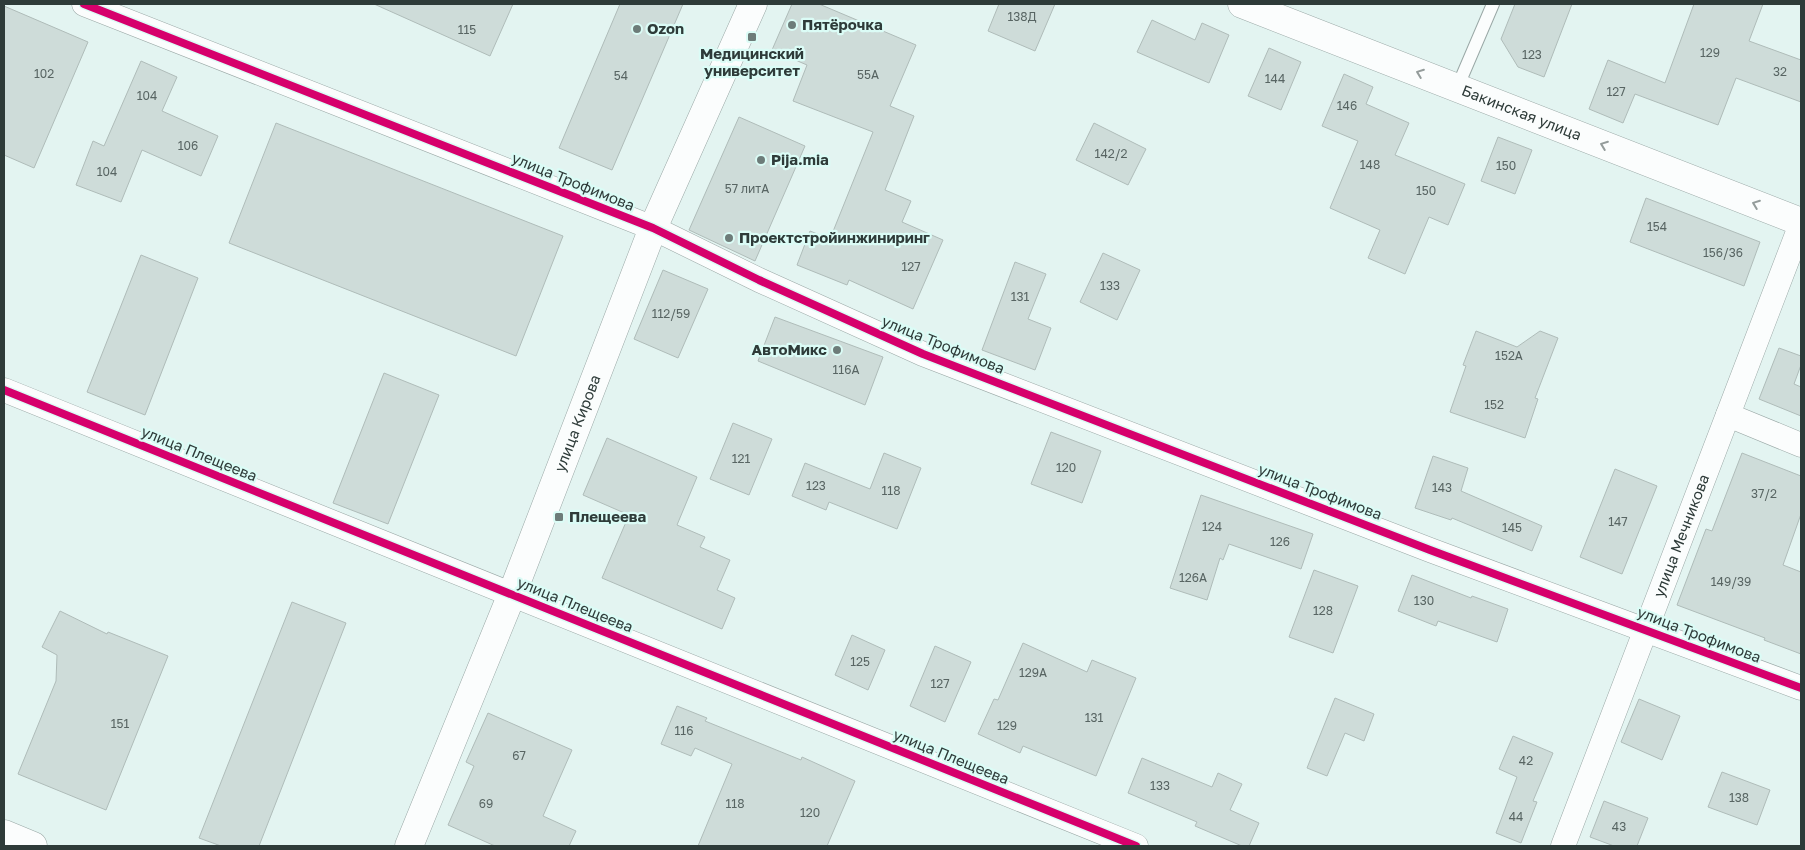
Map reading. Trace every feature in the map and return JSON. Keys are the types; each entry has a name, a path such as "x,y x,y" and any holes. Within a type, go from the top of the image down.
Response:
{"main road":[{"name":"улица Кирова","path":"409,846 512,594 653,228 753,4"},
{"name":"Бакинская улица","path":"1242,4 1801,223"},
{"path":"4,834 33,846"}],"street":[{"name":"улица Трофимова","path":"84,4 653,228 759,280 923,354 1430,550 1647,629 1801,688"},
{"name":"улица Мечникова","path":"1562,846 1647,629 1801,223"},
{"name":"улица Плещеева","path":"4,390 1136,846"},
{"path":"1728,415 1801,445"}],"lane":[{"path":"1457,88 1493,4"}],"building":[{"path":"374,4 513,4 490,56"},
{"path":"620,4 683,4 612,170 559,148"},
{"path":"792,4 819,4 916,45 890,106 914,116 885,190 911,201 902,222 943,240 913,309 849,280 847,285 797,265 810,231 830,239 873,132 793,101 807,65 772,50"},
{"path":"999,4 1055,4 1035,51 988,31"},
{"path":"1515,4 1572,4 1544,77 1518,67 1501,39"},
{"path":"1694,4 1763,4 1749,41 1801,60 1801,102 1736,78 1718,125 1635,94 1623,123 1589,109 1608,60 1665,83"},
{"path":"4,6 88,42 34,168 4,155"},
{"path":"1152,20 1195,40 1202,23 1229,35 1209,83 1137,52"},
{"path":"1269,48 1301,62 1281,110 1248,96"},
{"path":"141,61 177,77 162,111 218,136 201,176 142,150 121,202 76,185 93,141 104,146"},
{"path":"1344,74 1373,87 1366,104 1409,123 1395,155 1465,184 1448,225 1429,217 1405,274 1368,258 1380,230 1330,208 1358,141 1322,126"},
{"path":"739,117 805,146 755,261 689,230"},
{"path":"276,123 563,236 516,356 229,243"},
{"path":"1094,123 1146,149 1128,185 1076,160"},
{"path":"1498,137 1532,150 1515,194 1481,181"},
{"path":"1646,198 1760,242 1744,286 1630,242"},
{"path":"1103,253 1140,270 1117,320 1080,302"},
{"path":"141,255 198,278 145,415 87,392"},
{"path":"1015,262 1046,274 1028,319 1051,328 1035,370 982,350"},
{"path":"663,270 708,289 678,358 634,339"},
{"path":"775,317 883,357 865,405 758,361"},
{"path":"1476,331 1517,347 1540,331 1558,338 1535,398 1538,399 1525,438 1450,412 1466,366 1463,365"},
{"path":"1779,348 1801,356 1801,365 1794,384 1801,387 1801,416 1759,399"},
{"path":"384,373 439,395 388,524 333,503"},
{"path":"733,423 772,439 749,495 710,479"},
{"path":"1051,432 1101,451 1082,503 1031,484"},
{"path":"607,438 697,477 677,525 705,537 700,547 730,560 717,590 735,598 722,629 602,578 629,515 583,495"},
{"path":"884,453 921,468 897,529 829,502 826,510 792,496 805,463 870,489"},
{"path":"1742,453 1801,476 1801,514 1783,565 1801,572 1801,654 1764,640 1765,638 1677,605 1706,529 1712,531"},
{"path":"1433,456 1468,468 1461,491 1542,526 1532,551 1452,518 1451,520 1415,508"},
{"path":"1615,469 1657,486 1622,574 1580,557"},
{"path":"1201,495 1313,534 1301,569 1229,544 1223,560 1220,558 1207,600 1170,588"},
{"path":"1314,570 1358,586 1333,653 1289,637"},
{"path":"1412,575 1471,598 1472,596 1508,609 1497,642 1438,621 1436,626 1398,611"},
{"path":"292,602 346,623 259,846 221,846 199,838"},
{"path":"60,611 107,634 108,632 168,656 106,810 18,774 56,681 57,655 42,647"},
{"path":"852,635 885,650 868,690 835,675"},
{"path":"1023,643 1087,672 1092,660 1136,678 1096,776 1023,746 1020,753 978,734 994,699 998,700"},
{"path":"935,646 971,662 945,722 910,706"},
{"path":"1335,698 1374,714 1364,741 1345,733 1327,776 1307,768"},
{"path":"1639,699 1680,716 1662,760 1621,742"},
{"path":"677,706 707,718 705,721 801,760 802,757 855,781 827,846 698,846 732,764 695,748 691,756 661,744"},
{"path":"488,713 572,750 543,816 576,831 569,846 495,846 448,825 474,766 466,762"},
{"path":"1513,736 1553,753 1533,801 1537,802 1521,843 1496,833 1517,777 1499,769"},
{"path":"1142,758 1212,787 1218,773 1242,784 1230,810 1259,823 1249,846 1242,846 1195,826 1197,822 1128,793"},
{"path":"1722,772 1770,790 1757,825 1708,807"},
{"path":"1604,801 1648,818 1637,846 1614,846 1590,837"}],"cycle path":[{"path":"84,4 653,228 759,280 923,354 1430,550 1801,688"},
{"path":"4,390 1136,846"}],"place":[{"name":"Пятёрочка","path":"792,25"},
{"name":"Ozon","path":"637,29"},
{"name":"Медицинский университет","path":"752,37"},
{"name":"Pija.mia","path":"761,160"},
{"name":"Проектстройинжиниринг","path":"729,238"},
{"name":"АвтоМикс","path":"837,350"},
{"name":"Плещеева","path":"559,517"}]}
